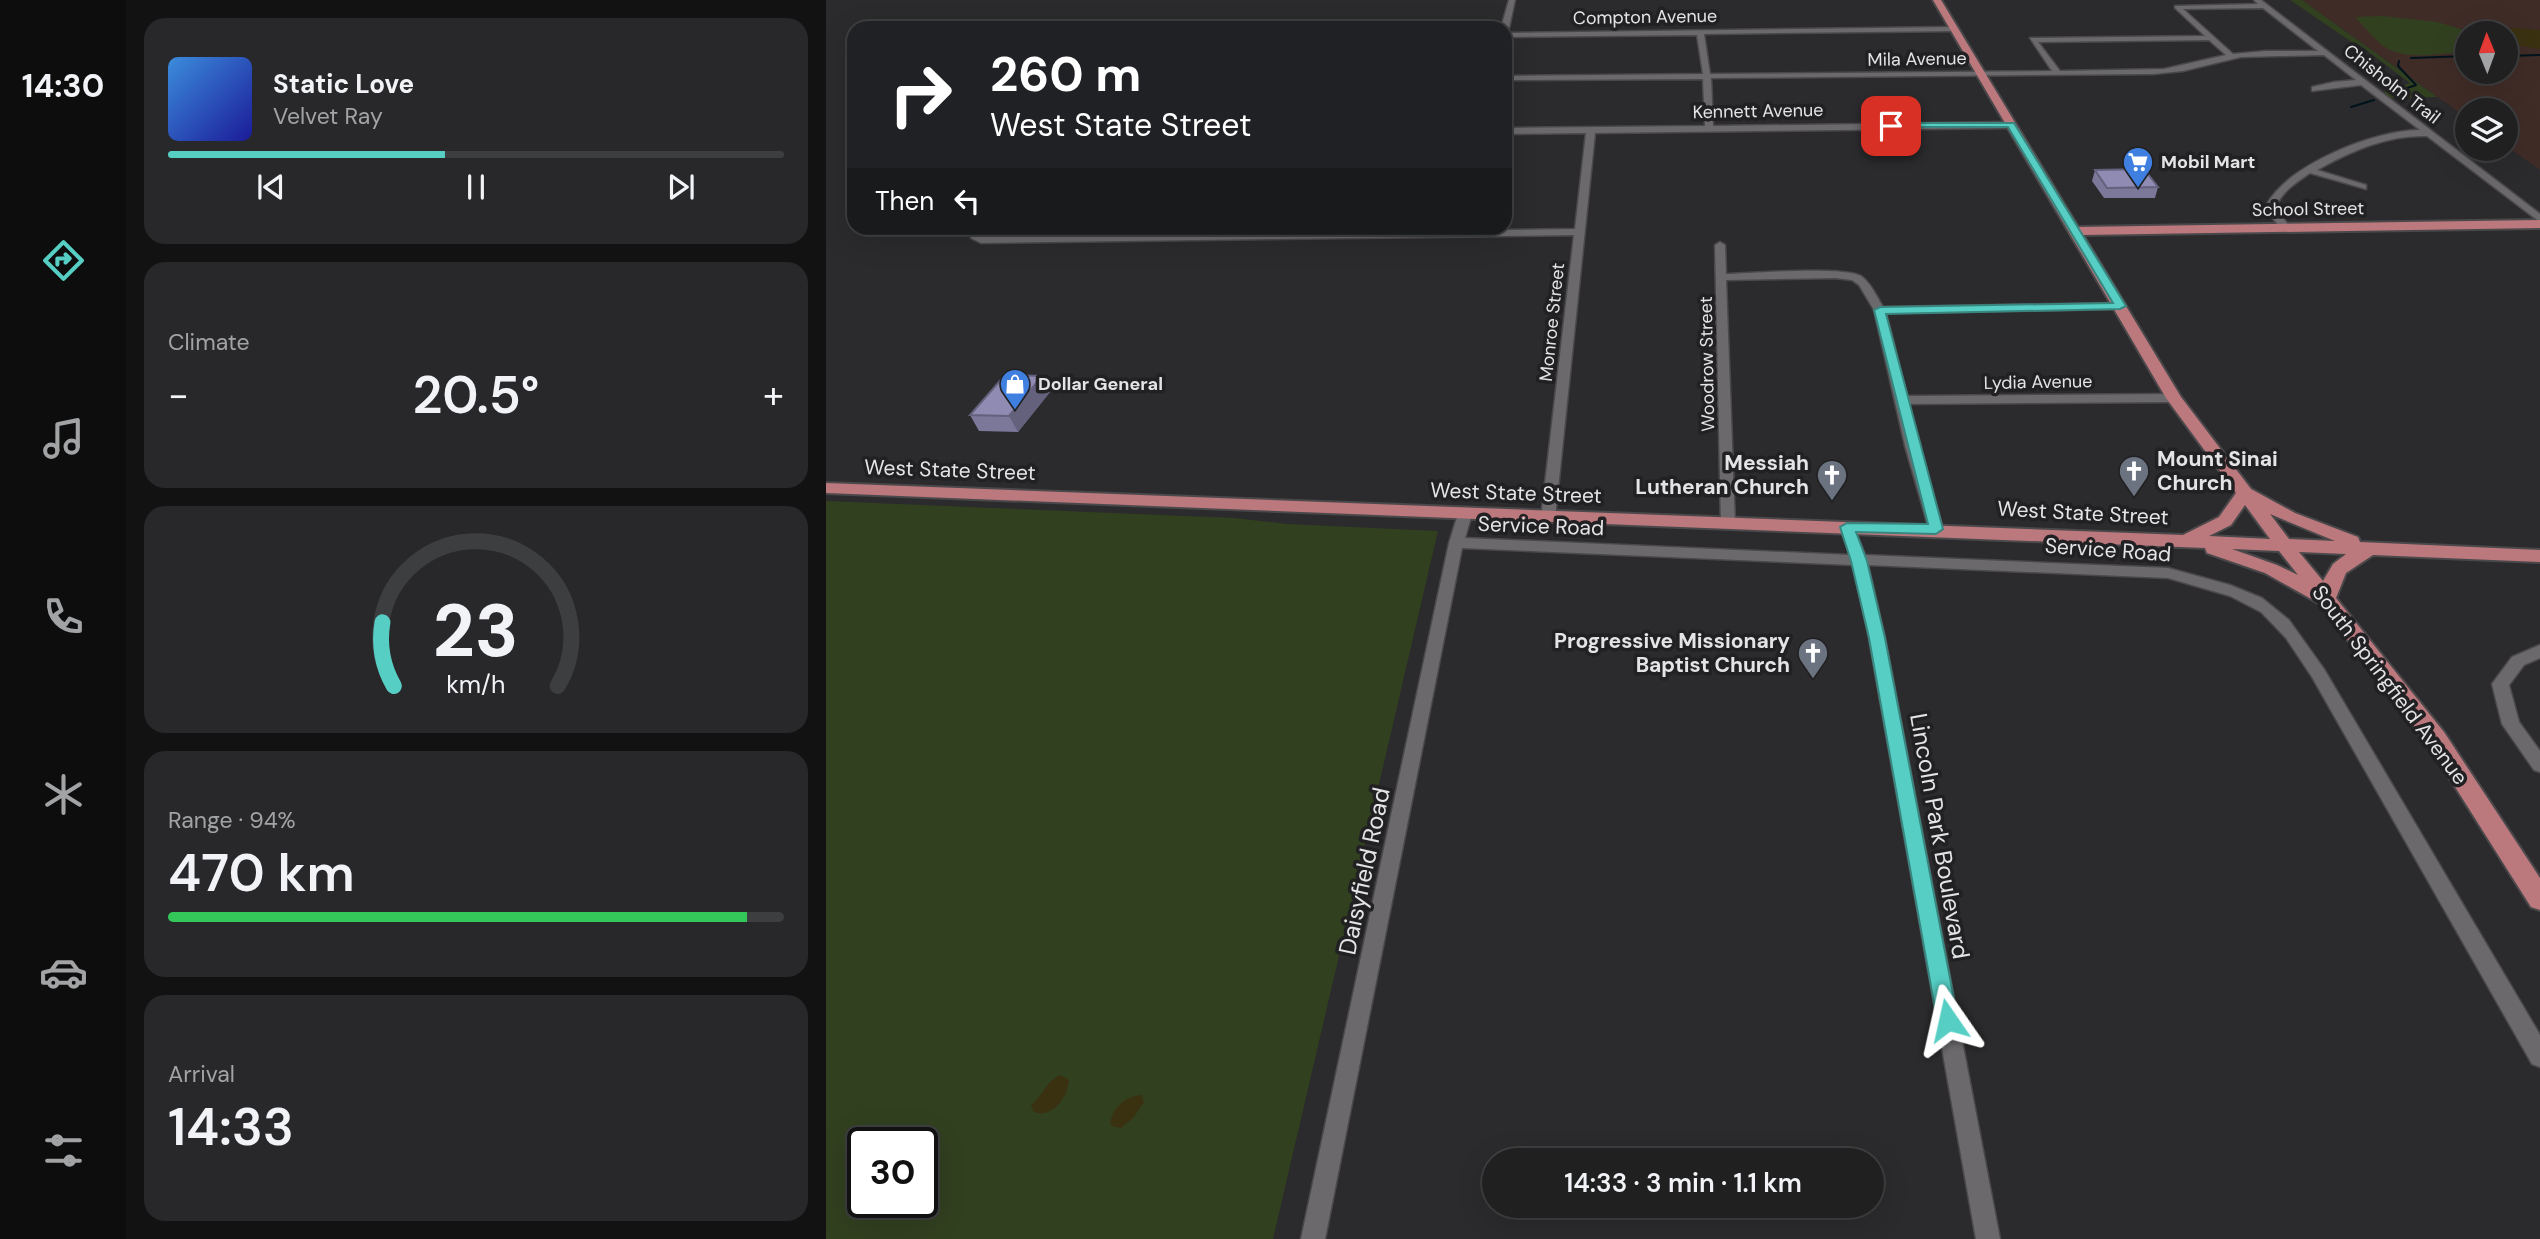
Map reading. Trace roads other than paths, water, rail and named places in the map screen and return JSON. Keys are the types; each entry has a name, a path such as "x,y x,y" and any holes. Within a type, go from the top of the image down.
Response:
{"main road":[{"name":"South Springfield Avenue","path":"1937,0 2174,398 2283,544 2436,738 2540,898"},
{"name":"School Street","path":"2076,231 2540,221"},
{"name":"West State Street","path":"826,488 1728,524 1936,529 2540,556"},
{"path":"2183,540 2225,522 2245,493 2289,517 2372,548"},
{"path":"2183,540 2272,569 2326,599 2334,573 2345,560 2372,548"}],"street":[{"path":"1507,21 1512,0"},
{"name":"Chisholm Trail","path":"2257,0 2540,221"},
{"path":"2232,57 2177,7 2265,6"},
{"name":"Compton Avenue","path":"1512,35 1953,29"},
{"path":"1700,33 1707,77 1709,128"},
{"path":"2058,73 2033,40 2212,38"},
{"name":"Mila Avenue","path":"1512,78 2183,71 2232,57 2328,54"},
{"path":"2315,89 2334,83 2364,82"},
{"name":"Kennett Avenue","path":"1512,131 2011,125"},
{"name":"Monroe Street","path":"1548,517 1591,129"},
{"path":"2285,227 2272,210 2272,204 2279,192 2309,170 2383,138 2398,134 2428,133"},
{"path":"2309,170 2363,187"},
{"path":"1512,232 1578,232"},
{"path":"977,235 976,238 981,240 1234,235"},
{"name":"Woodrow Street","path":"1720,245 1728,524"},
{"path":"1722,277 1835,275 1855,277 1863,283 1880,310 1936,529"},
{"path":"1880,310 2120,306"},
{"name":"Lydia Avenue","path":"1902,400 2174,398"},
{"name":"Daisyfield Road","path":"1312,1239 1456,543 1465,514"},
{"name":"Lincoln Park Boulevard","path":"1847,527 1859,561 1880,652 1988,1239"},
{"name":"Service Road","path":"1456,543 2168,573 2212,584 2259,603 2290,632 2318,673 2540,1056"},
{"path":"2540,651 2518,661 2500,684 2511,724 2540,765"}],"waterway":[{"path":"2518,56 2540,55"},
{"path":"2411,58 2455,56"},
{"path":"2392,93 2416,85 2398,66 2399,61"},
{"path":"2351,107 2374,100"}],"place":[{"name":"Mobil Mart","path":"2138,189"},
{"name":"Dollar General","path":"1015,411"},
{"name":"Mount Sinai Church","path":"2134,498"},
{"name":"Messiah Lutheran Church","path":"1832,502"},
{"name":"Progressive Missionary Baptist Church","path":"1813,680"}]}
